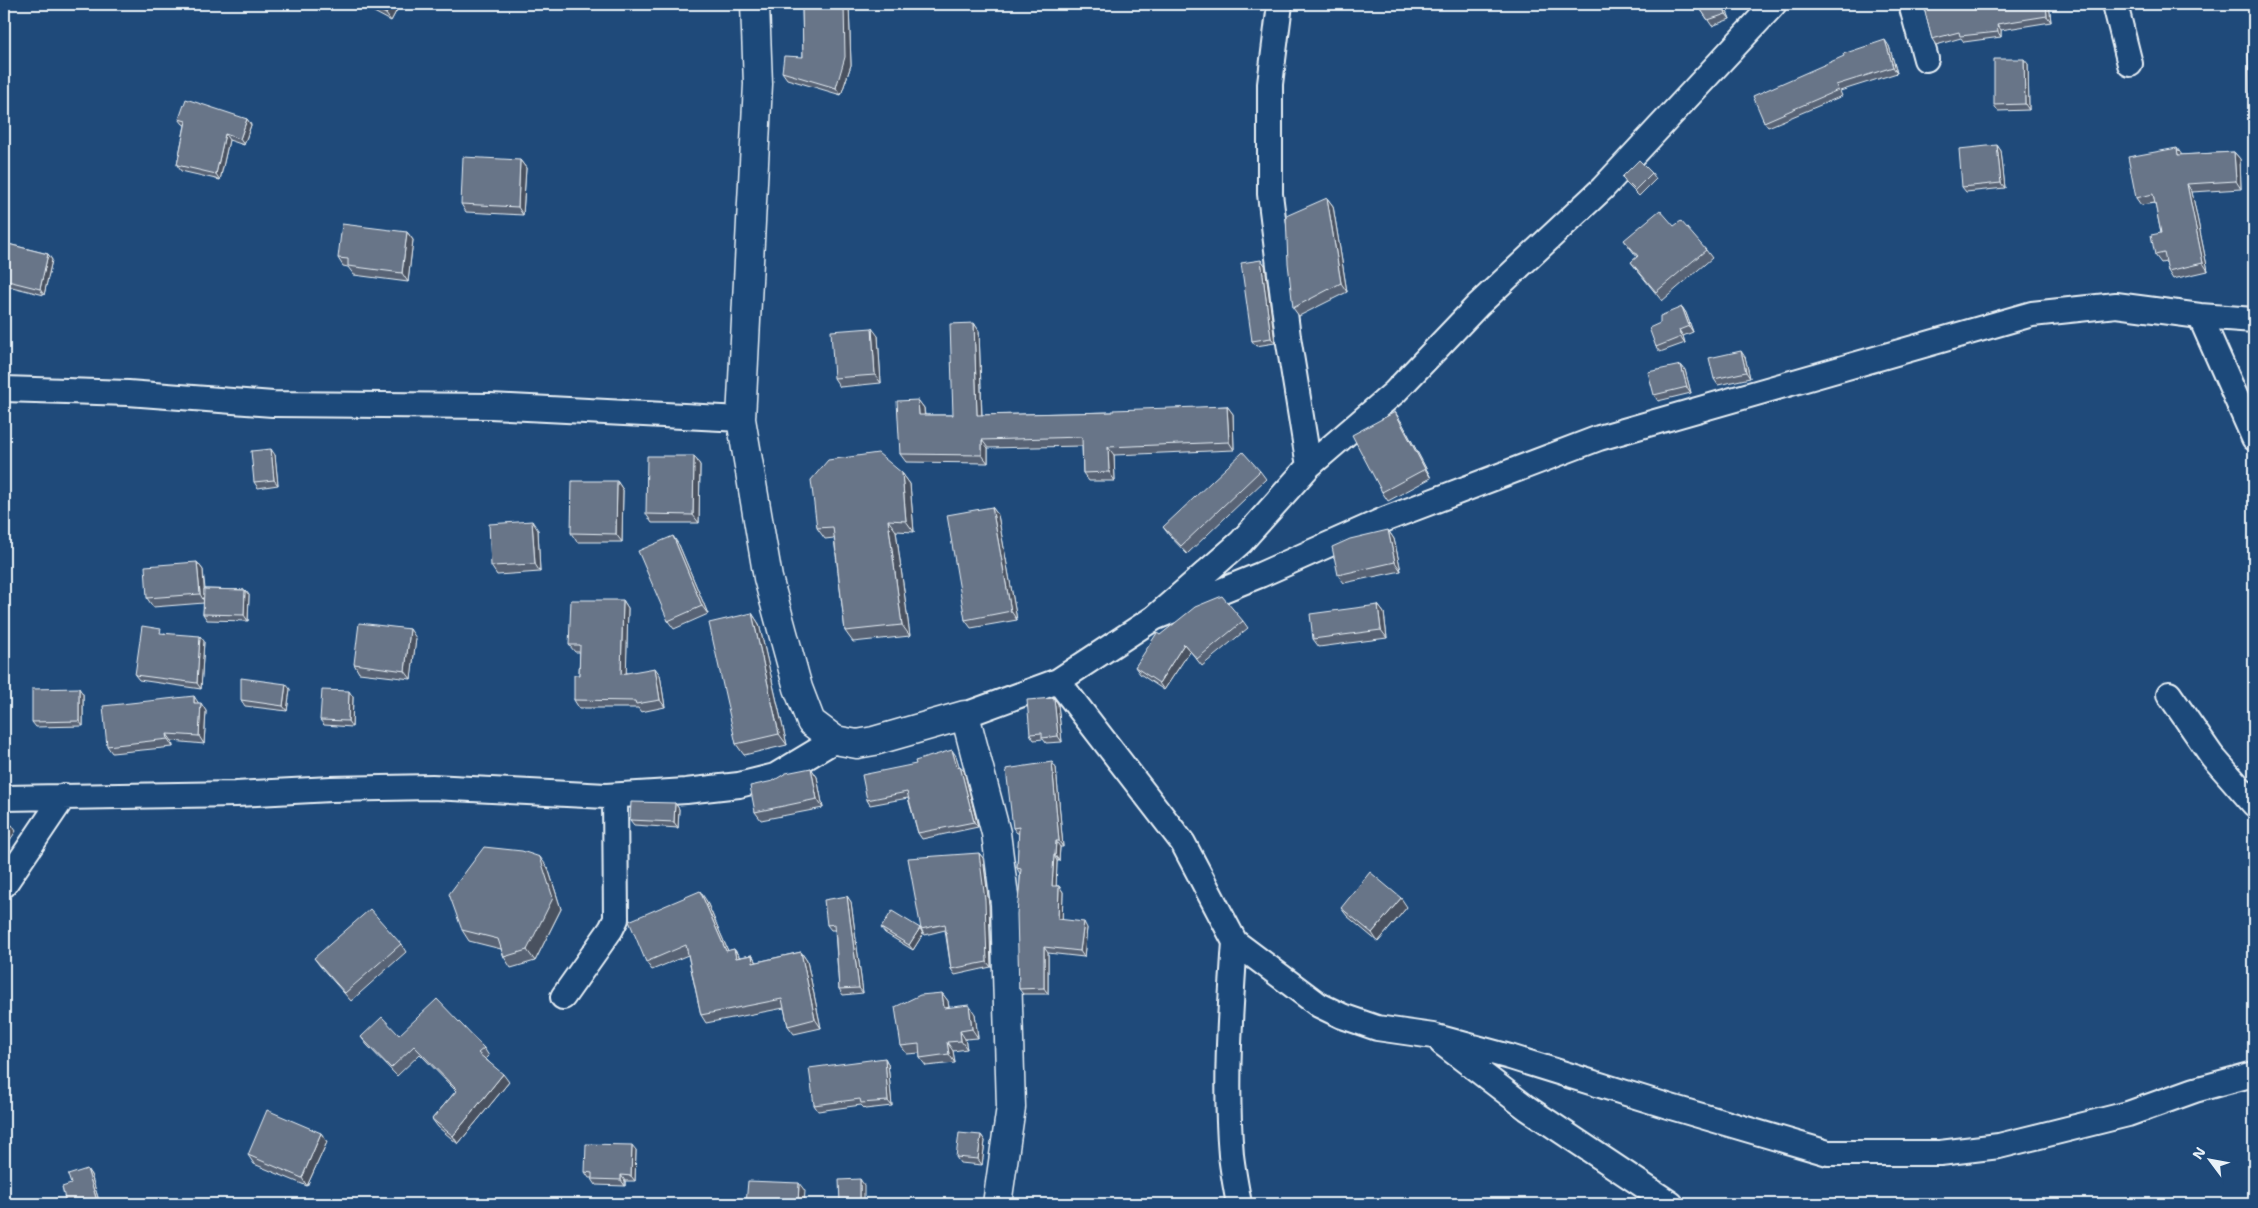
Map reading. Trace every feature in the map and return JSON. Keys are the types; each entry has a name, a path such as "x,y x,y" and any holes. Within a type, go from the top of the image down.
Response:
{"street":[{"path":"755,4 758,84 741,419 768,578 798,688 811,722 835,740 857,744 966,715 1058,681 1154,618 1241,542 1309,466 1394,392 1478,305 1602,190 1774,4"},
{"path":"1280,4 1270,84 1270,194 1288,337 1309,466"},
{"path":"1911,4 1914,8 1926,59"},
{"path":"2115,4 2130,64"},
{"path":"1154,618 1260,575 1386,519 1599,438 2032,314 2116,305 2200,316 2254,320"},
{"path":"2200,316 2254,438"},
{"path":"4,389 128,393 273,404 490,406 741,419"},
{"path":"1058,681 1183,843 1234,942 1319,1005 1342,1016 1377,1028 1432,1036 1510,1057 1671,1108 1828,1152 1940,1153 1999,1146 2128,1114 2194,1090 2254,1074"},
{"path":"2169,694 2212,756 2254,804"},
{"path":"966,715 996,833 1005,904 1011,1107 997,1204"},
{"path":"4,798 236,794 331,789 432,787 520,793 615,796 730,786 775,776 835,740"},
{"path":"4,884 64,796"},
{"path":"563,997 616,919 615,796"},
{"path":"1234,942 1228,1052 1228,1105 1231,1157 1239,1204"},
{"path":"1432,1036 1526,1108 1671,1204"}],"building":[{"path":"367,4 391,4 386,14"},
{"path":"802,4 844,4 845,57 836,88 782,72 784,56 803,57"},
{"path":"1697,4 1723,4 1726,14 1708,20"},
{"path":"1923,4 2046,4 2047,16 1997,24 1998,32 1960,36 1959,32 1932,39"},
{"path":"1885,40 1893,67 1836,85 1838,90 1764,122 1753,96 1844,56 1843,54"},
{"path":"2248,52 2254,52 2254,115 2250,115"},
{"path":"1994,59 2024,59 2025,104 1994,105"},
{"path":"186,99 247,119 240,139 225,134 216,174 177,165 186,121 179,119"},
{"path":"1997,145 2001,183 1962,187 1959,149"},
{"path":"2177,148 2178,155 2234,152 2236,181 2187,184 2203,263 2168,271 2164,253 2155,255 2151,235 2161,233 2153,194 2136,198 2128,157"},
{"path":"463,157 520,160 518,207 461,204"},
{"path":"1639,160 1652,173 1635,190 1622,177"},
{"path":"1327,198 1341,283 1293,308 1288,263 1286,216"},
{"path":"1660,210 1674,226 1681,221 1706,250 1656,292 1631,262 1638,256 1624,240"},
{"path":"342,224 407,232 402,273 348,266 348,259 338,258"},
{"path":"4,243 48,254 40,289 4,280"},
{"path":"1261,260 1271,338 1252,341 1241,263"},
{"path":"1682,307 1689,326 1679,330 1681,337 1656,347 1649,328 1660,323 1660,316"},
{"path":"974,323 977,415 1113,412 1113,410 1227,406 1229,442 1108,447 1109,472 1083,473 1082,437 982,440 982,455 900,454 897,401 918,400 919,415 953,415 950,324"},
{"path":"872,328 875,375 834,378 831,331"},
{"path":"1741,351 1746,372 1714,379 1709,358"},
{"path":"1681,365 1687,387 1654,395 1648,372"},
{"path":"1395,412 1425,469 1382,492 1352,435"},
{"path":"271,449 274,480 254,482 251,451"},
{"path":"1243,452 1260,471 1181,546 1163,527"},
{"path":"878,453 902,473 906,521 888,520 902,625 845,631 833,527 817,528 811,480 828,460"},
{"path":"647,456 694,456 693,515 646,514"},
{"path":"572,481 617,481 616,534 571,533"},
{"path":"992,507 1011,611 965,620 947,515"},
{"path":"532,521 535,564 491,566 489,524"},
{"path":"1388,530 1395,562 1338,575 1332,547 1350,539"},
{"path":"673,536 702,606 668,621 638,551"},
{"path":"197,562 200,594 147,598 145,566"},
{"path":"204,589 245,590 244,615 203,614"},
{"path":"1222,596 1243,621 1197,659 1184,644 1159,683 1135,667 1157,633 1160,635 1195,607"},
{"path":"571,600 623,600 621,674 655,668 660,700 636,704 635,701 574,700 574,675 579,675 580,645 569,645"},
{"path":"1378,605 1381,630 1313,639 1310,614"},
{"path":"752,613 779,734 736,744 709,623"},
{"path":"359,623 410,629 405,671 354,664"},
{"path":"142,626 161,629 160,633 200,636 197,683 135,675"},
{"path":"241,678 286,684 283,706 241,700"},
{"path":"79,688 79,721 32,722 32,689"},
{"path":"322,690 349,691 348,721 320,720"},
{"path":"194,696 194,703 201,703 199,736 167,734 168,739 107,746 103,706"},
{"path":"1054,698 1058,736 1042,738 1042,733 1030,734 1027,700"},
{"path":"952,750 957,767 960,766 974,822 918,833 907,792 867,800 862,775 916,764 915,761"},
{"path":"1052,762 1059,841 1056,841 1052,886 1059,886 1058,919 1084,922 1080,951 1044,947 1044,988 1019,989 1017,914 1021,869 1017,868 1019,827 1013,828 1006,769"},
{"path":"811,768 817,799 755,812 750,786 773,781 786,773"},
{"path":"631,802 675,803 674,822 630,820"},
{"path":"4,820 12,825 4,838"},
{"path":"484,847 522,851 540,857 553,898 527,950 504,957 498,939 462,930 449,894"},
{"path":"979,853 985,900 987,962 951,969 945,924 921,929 908,858"},
{"path":"1370,872 1401,898 1372,933 1341,908"},
{"path":"700,891 726,951 734,949 736,958 752,955 753,963 801,952 815,1019 788,1026 782,999 701,1015 686,945 646,962 629,921"},
{"path":"847,896 859,988 839,989 835,924 827,925 824,900"},
{"path":"370,909 401,944 345,993 314,958"},
{"path":"892,911 920,928 909,945 881,928"},
{"path":"942,993 944,1008 969,1005 972,1029 960,1031 961,1041 947,1042 949,1054 920,1058 919,1044 901,1046 895,1007 920,995"},
{"path":"437,999 484,1048 478,1053 503,1074 453,1136 432,1119 457,1090 414,1046 391,1068 361,1037 382,1017 399,1035"},
{"path":"885,1058 888,1101 861,1103 860,1099 814,1105 809,1068"},
{"path":"267,1110 321,1133 302,1178 248,1155"},
{"path":"959,1133 981,1135 978,1159 956,1157"},
{"path":"586,1144 632,1145 631,1176 621,1175 621,1180 592,1179 592,1173 585,1172"},
{"path":"87,1169 98,1204 77,1204 76,1200 66,1203 62,1187 71,1184 68,1175"},
{"path":"860,1179 860,1204 840,1204 839,1180"},
{"path":"748,1181 799,1183 798,1204 746,1204"}]}
